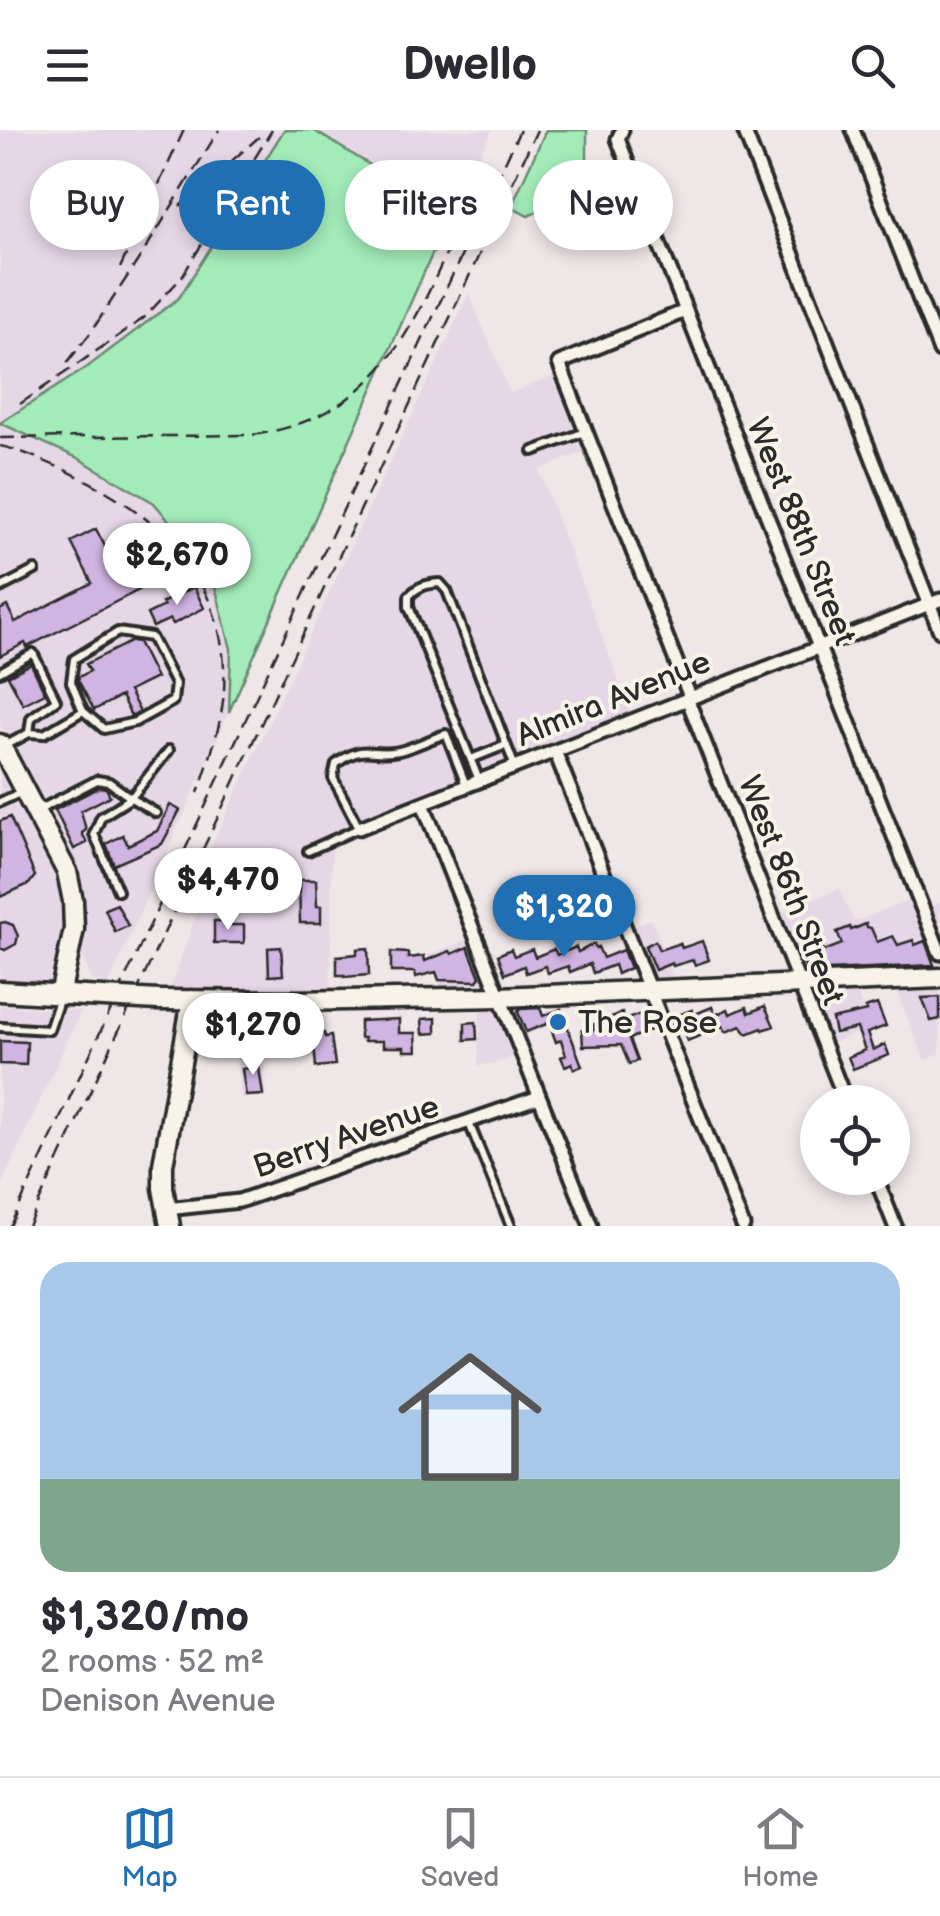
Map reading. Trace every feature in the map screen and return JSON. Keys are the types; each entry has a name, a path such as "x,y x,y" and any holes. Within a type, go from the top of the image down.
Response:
{"main road":[{"path":"1,746 67,872 74,929 60,994"},
{"path":"0,990 159,1000 295,1001 940,978"},
{"path":"168,1217 162,1165 192,1000"}],"street":[{"name":"West 88th Street","path":"622,130 618,139 940,953"},
{"path":"744,130 935,602 940,630"},
{"path":"852,130 940,351"},
{"name":"West 86th Street","path":"685,311 559,362 839,1085"},
{"name":"Almira Avenue","path":"359,828 935,602"},
{"path":"555,751 743,1226"},
{"path":"423,804 589,1226"},
{"name":"Berry Avenue","path":"168,1217 239,1201 539,1097"},
{"path":"883,1195 895,1226"}],"lane":[{"path":"533,451 586,431"},
{"path":"0,588 35,570"},
{"path":"480,781 409,608 409,596 416,589 440,583 447,592 515,767"},
{"path":"118,632 151,637 175,684 172,701 135,722 104,729 83,712 71,682 74,659 118,632"},
{"path":"0,672 33,654 56,700 31,718 29,732"},
{"path":"1,746 29,732 44,734 83,712"},
{"path":"359,828 332,778 336,764 354,752 393,752 446,734 466,786"},
{"path":"471,759 506,745"},
{"path":"118,891 94,834 101,817 131,798 169,750"},
{"path":"36,812 96,780 110,782 156,813"},
{"path":"0,802 25,791"},
{"name":"Almira Avenue","path":"308,851 359,828"},
{"path":"0,1027 49,1030 60,994"},
{"path":"469,1123 511,1226"}],"shaded area":[{"path":"0,130 284,130 265,160 179,160 179,250 209,250 179,298 86,368 0,423"},
{"path":"313,130 492,130 477,160 362,160"},
{"path":"469,293 510,393 559,374 588,450 539,470 635,724 332,847 330,1007 257,1007 266,1096 241,1099 232,1007 164,1006 202,898 191,890"},
{"path":"0,425 78,458 154,503 196,552 216,590 231,649 229,712 108,985 91,979 81,953 79,899 70,868 44,808 0,725"},
{"path":"0,744 73,901 60,995 0,991"},
{"path":"839,889 854,922 914,898 919,911 940,903 940,1054 925,1060 895,988 856,991 870,1027 830,1044 777,914"},
{"path":"651,919 676,984 653,985 630,927"},
{"path":"472,938 498,1004 539,1001 548,1026 521,1037 527,1052 478,1066 480,1005 448,1005 428,956"},
{"path":"0,1005 81,1011 0,1188"}],"green space":[{"path":"284,130 313,130 362,160 345,160 345,250 434,250 229,712 231,649 216,590 196,552 154,503 78,458 0,423 86,368 179,298 209,250 325,250 325,160 265,160"},
{"path":"546,130 587,130 587,160 533,160 533,214 528,216 513,208 513,203"}],"building":[{"path":"96,529 112,560 121,555 139,590 27,647 25,643 0,656 0,610 7,606 15,622 92,583 71,542"},
{"path":"194,587 204,608 173,624 170,619 153,627 147,614"},
{"path":"132,641 138,642 156,678 129,691 140,712 131,716 121,696 94,710 78,680 90,671 86,664"},
{"path":"31,664 45,693 23,704 8,676"},
{"path":"100,787 106,788 110,796 81,811 86,830 82,833 87,843 74,849 55,810"},
{"path":"170,805 180,810 162,844 114,865 106,844 123,835 128,845 157,831"},
{"path":"10,817 35,876 29,884 0,897 0,821"},
{"path":"299,880 316,880 321,923 300,923"},
{"path":"117,904 128,926 115,932 105,909"},
{"path":"214,921 244,925 244,943 214,943"},
{"path":"0,923 13,925 18,936 16,944 5,950 0,948"},
{"path":"866,924 877,942 893,936 898,945 925,941 934,965 807,971 798,950 822,946 824,951 842,944 837,932"},
{"path":"655,941 659,950 702,941 709,960 695,965 693,960 673,966 672,963 655,970 645,946"},
{"path":"594,944 603,958 623,950 630,968 617,974 614,965 593,973 590,964 570,972 568,966 548,973 545,966 526,973 524,966 505,974 498,955 511,949 514,956 532,949 535,957 554,949 557,955 576,947 578,952"},
{"path":"281,947 283,975 269,976 268,948"},
{"path":"468,947 480,977 477,981 439,980 436,972 416,977 415,972 391,972 391,952 408,953 408,958 424,956 425,961"},
{"path":"368,948 369,975 337,975 337,956 357,954 357,949"},
{"path":"940,997 940,1019 931,1021 922,998"},
{"path":"877,1004 886,1026 867,1033 873,1050 885,1044 889,1055 853,1069 848,1057 865,1050 857,1028 835,1033 832,1019 867,1011 865,1008"},
{"path":"765,1006 774,1026 747,1034 741,1026 726,1032 723,1026 687,1041 678,1015 692,1010 693,1015 712,1007 715,1015 747,1007 749,1013"},
{"path":"540,1008 543,1016 561,1009 582,1066 565,1066 561,1040 556,1042 549,1023 526,1032 518,1012"},
{"path":"622,1013 625,1020 643,1013 650,1030 629,1039 637,1061 629,1064 621,1045 583,1046 582,1030 594,1030 594,1024 613,1024 611,1017"},
{"path":"309,1017 312,1040 298,1042 297,1034 260,1034 260,1020"},
{"path":"436,1018 436,1033 423,1034 422,1019"},
{"path":"399,1019 399,1033 416,1033 417,1051 383,1047 383,1041 360,1038 360,1021"},
{"path":"476,1022 477,1039 465,1040 465,1023"},
{"path":"222,1027 234,1028 236,1044 224,1045"},
{"path":"324,1033 325,1037 331,1036 335,1065 316,1067 313,1034"},
{"path":"0,1041 27,1042 26,1065 0,1064"},
{"path":"257,1054 263,1095 246,1096 242,1069 250,1068 248,1056"}],"railway":[{"path":"120,268 184,130"},
{"path":"67,363 146,248 219,130"},
{"path":"20,404 144,318 181,278 272,130"},
{"path":"10,1226 520,130"},
{"path":"28,1226 537,130"},
{"path":"233,160 259,137"},
{"path":"0,438 252,435 299,424 337,406 368,381 393,352 415,319 448,250"},
{"path":"0,446 58,467 120,500 147,520 192,569 208,598 219,631 224,667 221,715 198,793"}],"place":[{"name":"The Rose","path":"558,1022"}]}
